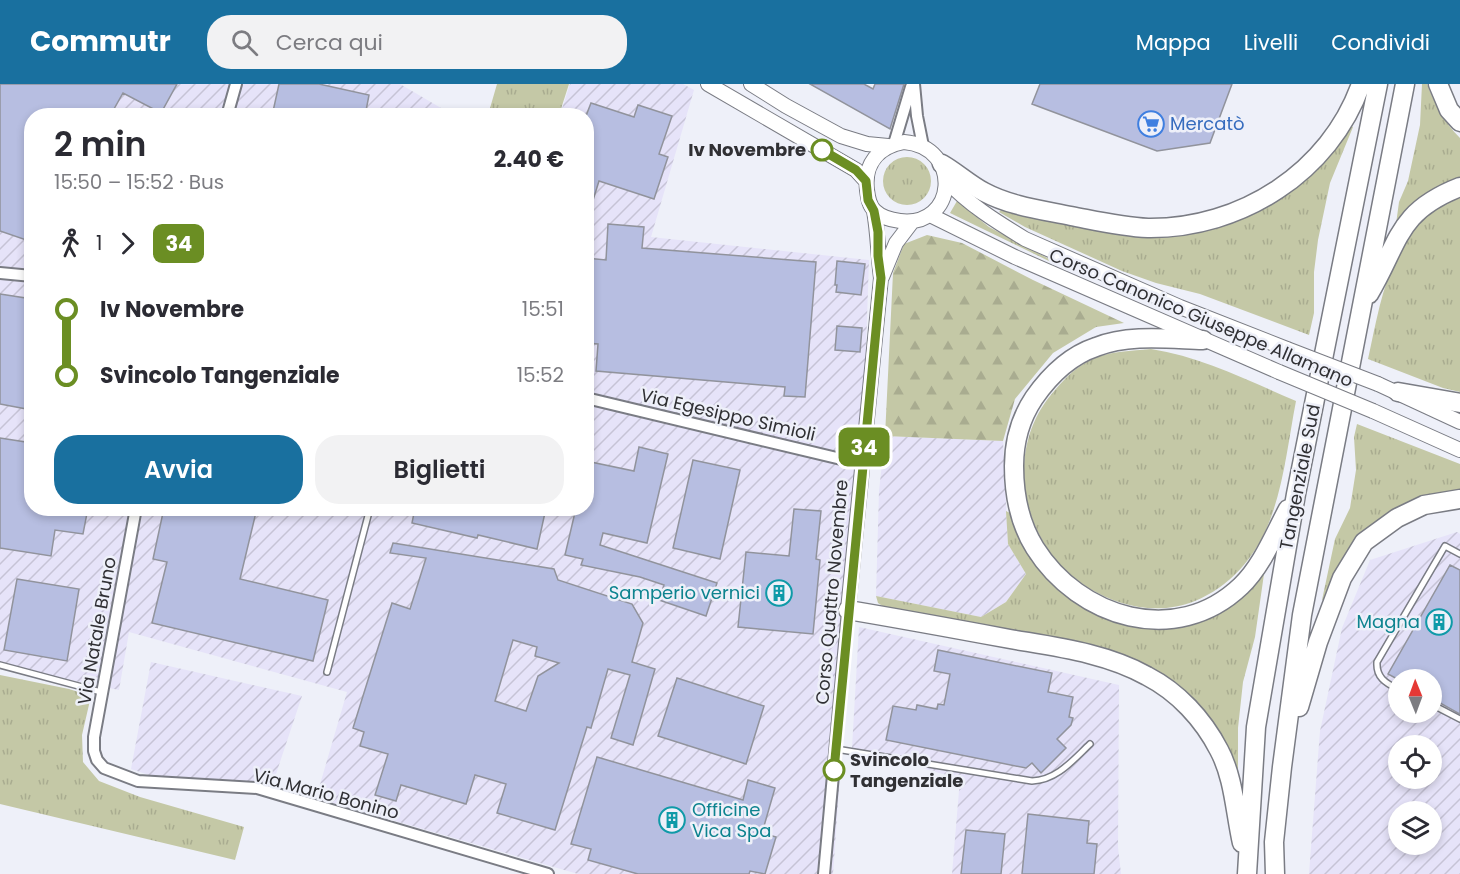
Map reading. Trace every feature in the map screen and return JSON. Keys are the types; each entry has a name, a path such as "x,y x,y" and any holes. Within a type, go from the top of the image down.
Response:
{"highway":[{"path":"944,172 984,192 1033,209 1122,226 1149,228 1199,223 1225,216 1251,204 1274,192 1298,175 1335,136 1348,116 1361,84"},
{"name":"Tangenziale Sud","path":"1247,870 1256,727 1296,494 1378,84"},
{"name":"Tangenziale Sud","path":"1275,874 1274,842 1302,615 1405,84"},
{"path":"1438,84 1449,110 1460,122"},
{"path":"1362,306 1383,270 1400,232 1412,216 1444,193 1460,187"},
{"path":"1203,340 1122,340 1098,346 1076,355 1059,368 1040,390 1025,411 1017,432 1014,452 1017,502 1034,547 1048,567 1066,584 1110,612 1133,618 1156,620 1180,618 1200,613 1240,587 1253,573 1296,494"},
{"path":"1398,392 1460,403"},
{"path":"1282,767 1318,642 1342,578 1364,542 1397,518 1424,505 1460,499"},
{"path":"848,610 1080,652 1128,667 1148,676 1196,714 1219,749 1231,783 1247,870"}],"main road":[{"path":"708,84 856,170 866,181"},
{"path":"752,84 786,106 841,136 867,144 891,145 904,142 923,146 937,157 944,172 946,192 940,206 930,216 912,222 887,219 874,211 868,200 866,181 872,160 891,145"},
{"name":"Corso Canonico Giuseppe Allamano","path":"944,172 961,196 1025,239 1180,307 1398,392 1460,422"},
{"name":"Corso Quattro Novembre","path":"848,610 881,278 874,211"},
{"name":"Corso Canonico Giuseppe Allamano","path":"930,216 1015,257 1460,450"},
{"name":"Corso Quattro Novembre","path":"881,278 896,243 912,222"}],"street":[{"path":"229,108 236,84"},
{"path":"891,145 913,84"},
{"path":"913,84 916,116 923,146"},
{"path":"0,273 24,275"},
{"name":"Via Egesippo Simioli","path":"594,400 862,464"},
{"name":"Via Natale Bruno","path":"97,760 94,751 94,737 135,516"},
{"name":"Corso Quattro Novembre","path":"824,874 848,610"},
{"name":"Via Mario Bonino","path":"97,760 104,768 138,781 257,788 548,874"}],"lane":[{"path":"327,672 368,516"},
{"path":"1388,683 1380,679 1377,662 1445,546 1460,554"},
{"path":"0,665 103,692"},
{"path":"1442,710 1460,719"},
{"path":"836,749 1032,781 1044,780 1063,770 1090,744"}],"shaded area":[{"path":"0,84 400,84 441,108 24,108 24,516 594,516 594,108 562,108 570,84 683,84 694,90 651,237 869,260 862,464 833,874 578,874 316,798 347,692 129,632 119,690 0,666"},
{"path":"885,436 1003,441 1008,544 1026,574 1006,602 981,617 876,596 879,491"},
{"path":"1457,532 1460,534 1460,874 1309,874 1320,731 1342,628 1370,560"},
{"path":"859,627 1119,685 1118,847 1121,874 952,874 960,779 852,748"},
{"path":"151,662 302,696 270,792 176,784 131,769"}],"green space":[{"path":"497,84 569,84 561,108 490,108"},
{"path":"1422,84 1427,84 1440,113 1460,138 1460,181 1414,206 1396,224 1399,202 1408,181 1420,125"},
{"path":"1350,125 1353,127 1330,183 1318,240 1314,272 1314,313 1309,335 1200,294 1156,283 1122,271 1025,227 999,212 1003,208 1094,227 1219,224"},
{"path":"907,157 924,164 931,181 924,198 907,205 890,198 883,181 890,164"},
{"path":"1460,198 1460,392 1443,388 1368,359 1385,287 1404,242 1419,223 1437,208"},
{"path":"957,201 989,227 1055,264 950,213"},
{"path":"927,235 962,243 1124,323 1096,327 1053,353 1015,399 1003,441 885,436 893,273 904,244"},
{"path":"1151,349 1207,364 1296,401 1278,495 1268,525 1248,560 1219,588 1195,601 1173,607 1151,608 1129,605 1107,598 1087,587 1053,557 1033,520 1024,481 1024,461 1027,442 1043,406 1072,372 1100,356"},
{"path":"1357,424 1460,464 1460,492 1409,504 1322,600 1335,539 1350,508 1356,470 1354,437"},
{"path":"1006,511 1012,514 1053,582 1171,627 1264,574 1255,637 1243,682 1238,728 1238,771 1235,771 1178,687 884,607 878,603 876,596 981,617 1006,602 1026,574 1008,544"},
{"path":"0,675 69,689 91,696 82,735 83,762 99,781 140,797 244,827 235,860 0,804"}],"building":[{"path":"0,84 177,84 164,108 152,108 123,93 115,108 24,108 24,239 0,231"},
{"path":"279,84 319,84 369,95 367,108 274,108"},
{"path":"810,84 864,84 873,89 875,84 904,84 890,129"},
{"name":"Mercatò","path":"1040,84 1232,84 1210,143 1157,151 1032,104"},
{"path":"591,103 634,117 638,105 672,116 659,154 668,157 654,199 599,181 594,197 594,108 589,108"},
{"path":"608,224 644,227 642,248 816,262 805,397 784,396 785,387 596,371 598,344 594,344 594,259 606,260"},
{"path":"837,261 865,264 861,295 836,292"},
{"path":"0,294 24,298 24,408 0,404"},
{"path":"837,326 862,328 860,352 835,350"},
{"path":"0,438 24,442 24,516 86,516 83,534 55,530 51,556 0,548"},
{"path":"639,447 668,454 647,543 603,533 600,545 717,583 706,616 659,600 664,585 640,577 581,565 583,559 565,555 574,516 594,516 594,463 634,471"},
{"path":"693,460 740,470 720,559 673,548"},
{"name":"Samperio vernici","path":"794,509 821,511 816,559 820,560 813,634 738,627 746,552 789,556"},
{"path":"162,516 255,516 240,579 328,600 313,661 152,623 167,562 153,559"},
{"path":"413,516 544,516 537,549 412,523"},
{"path":"393,543 554,569 558,580 632,604 643,623 632,662 655,669 633,745 611,738 630,675 608,669 591,728 587,727 555,830 497,813 506,784 475,775 466,804 401,785 396,801 375,795 388,754 360,746 364,732 353,728 392,603 410,609 426,558 390,553","holes":["513,640 537,647 535,656 559,663 538,676 526,711 495,701"]},
{"name":"Magna","path":"1450,565 1460,570 1460,714 1442,704 1442,669 1391,669"},
{"path":"17,579 79,589 67,661 4,650"},
{"path":"938,650 1052,673 1048,692 1073,697 1069,717 1073,718 1071,725 1057,739 1066,748 1041,773 1032,763 1026,768 886,740 893,706 916,710 917,705 937,709 938,704 944,705 950,674 934,671"},
{"path":"677,678 764,706 746,764 658,736"},
{"name":"Officine Vica Spa","path":"597,757 743,800 748,780 775,788 762,833 776,837 765,874 750,871 749,874 638,874 588,860 591,849 571,844"},
{"path":"1028,814 1089,821 1087,843 1097,844 1094,874 1022,874"},
{"path":"966,830 1005,834 1001,874 961,874"}],"bus line":[{"name":"34","path":"822,150 856,170 866,181 868,200 874,211 878,232 881,278 834,770"}],"place":[{"name":"Mercatò","path":"1151,124"},
{"name":"Iv Novembre","path":"822,150"},
{"name":"Samperio vernici","path":"779,593"},
{"name":"Magna","path":"1439,622"},
{"name":"Svincolo Tangenziale","path":"834,770"},
{"name":"Officine Vica Spa","path":"672,820"}]}
